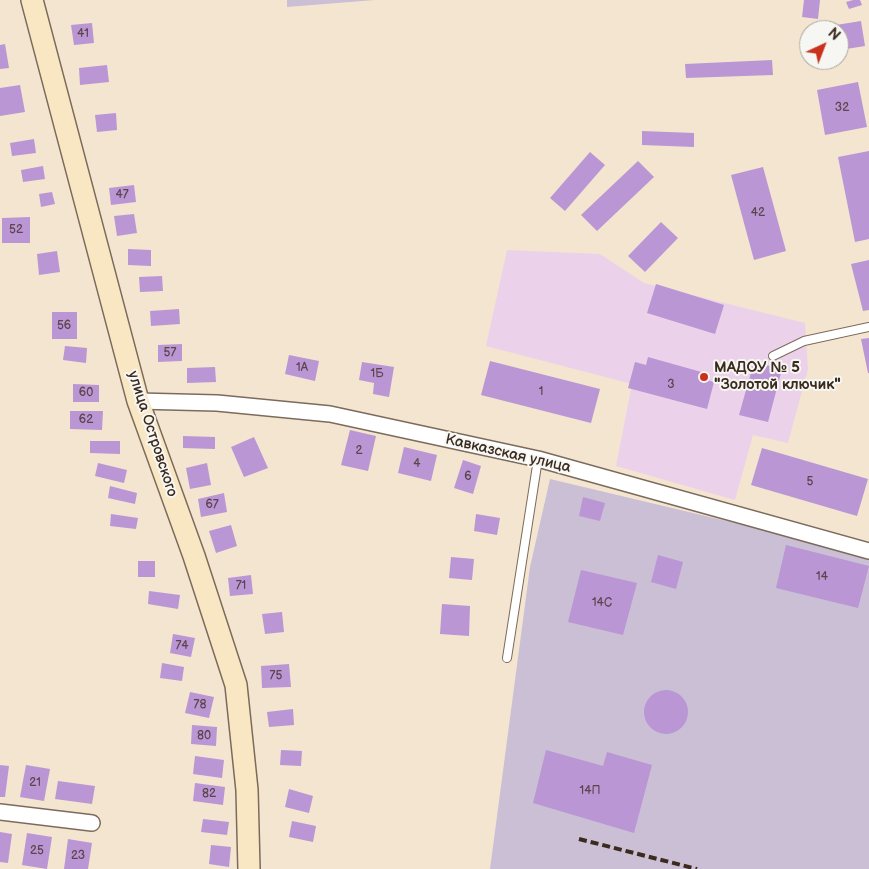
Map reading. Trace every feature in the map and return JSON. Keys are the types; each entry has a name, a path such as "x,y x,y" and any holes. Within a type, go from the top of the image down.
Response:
{"street":[{"name":"улица Островского","path":"32,0 138,402 194,556 236,685 247,790 249,869"},
{"name":"Кавказская улица","path":"138,402 217,403 330,414 538,459 869,551"},
{"path":"0,812 92,823"}],"lane":[{"path":"773,356 804,341 869,327"},
{"path":"507,658 538,459"}],"shaded area":[{"path":"287,0 375,0 287,7"},
{"name":"МАДОУ № 5 \"Золотой ключик\"","path":"507,250 600,254 644,283 805,323 808,369 788,443 753,435 735,500 616,466 632,384 486,346"},
{"path":"550,479 773,532 869,560 869,869 490,869 530,567"}],"building":[{"path":"804,0 820,0 818,19 802,17"},
{"path":"860,0 862,5 849,9 846,2"},
{"path":"861,21 865,46 849,49 849,23"},
{"path":"92,23 94,43 74,45 71,25"},
{"path":"5,44 9,68 0,69 0,45"},
{"path":"772,60 773,75 686,78 685,64"},
{"path":"107,65 109,82 80,85 79,68"},
{"path":"858,82 867,127 825,135 817,90"},
{"path":"20,85 25,112 0,116 0,88"},
{"path":"116,113 117,130 97,132 95,115"},
{"path":"642,131 694,133 694,147 642,145"},
{"path":"34,139 36,153 12,156 10,143"},
{"path":"869,151 869,239 855,242 838,157"},
{"path":"590,152 605,165 565,211 550,198"},
{"path":"638,161 654,177 597,231 581,215"},
{"path":"43,166 45,179 23,182 21,170"},
{"path":"763,167 786,251 754,260 731,175"},
{"path":"134,185 136,202 111,205 109,188"},
{"path":"52,192 55,204 41,207 39,194"},
{"path":"134,214 137,233 117,236 114,216"},
{"path":"30,217 30,243 2,243 2,218"},
{"path":"661,222 678,238 645,272 628,256"},
{"path":"128,249 151,250 151,266 128,265"},
{"path":"57,251 60,272 39,275 37,254"},
{"path":"869,260 869,310 863,311 851,264"},
{"path":"162,276 163,291 140,292 139,277"},
{"path":"656,284 724,305 715,334 647,313"},
{"path":"179,309 180,324 151,326 150,311"},
{"path":"52,312 77,312 77,339 52,339"},
{"path":"869,338 869,373 868,373 861,339"},
{"path":"182,344 182,361 158,362 158,345"},
{"path":"65,346 87,348 86,363 63,360"},
{"path":"289,355 319,361 315,381 285,374"},
{"path":"648,357 705,373 703,379 714,382 707,409 628,388 635,362 646,365"},
{"path":"490,361 600,389 591,423 481,395"},
{"path":"362,362 394,367 389,397 373,394 374,383 359,380"},
{"path":"754,362 782,369 768,422 739,415"},
{"path":"215,367 216,382 187,383 187,368"},
{"path":"73,384 99,385 99,402 73,402"},
{"path":"70,411 103,411 102,430 70,429"},
{"path":"350,430 376,436 368,471 341,465"},
{"path":"183,436 215,437 215,449 183,448"},
{"path":"254,437 268,468 244,477 231,447"},
{"path":"90,441 120,441 120,454 90,453"},
{"path":"404,447 437,455 431,481 398,473"},
{"path":"762,448 868,479 857,516 751,485"},
{"path":"463,460 481,466 473,494 454,488"},
{"path":"98,463 127,470 124,483 95,476"},
{"path":"207,463 211,485 190,489 186,468"},
{"path":"110,486 137,493 135,504 108,498"},
{"path":"224,493 227,512 201,517 198,499"},
{"path":"583,497 605,503 600,521 579,516"},
{"path":"111,514 138,518 136,529 110,526"},
{"path":"476,514 500,518 497,535 474,531"},
{"path":"231,525 237,546 216,553 209,531"},
{"path":"786,545 869,566 858,608 776,588"},
{"path":"658,555 683,562 676,589 651,582"},
{"path":"451,557 474,559 472,580 449,578"},
{"path":"138,561 155,561 155,577 138,577"},
{"path":"581,570 637,583 623,635 568,622"},
{"path":"251,575 253,594 230,596 228,578"},
{"path":"149,591 180,595 178,609 148,604"},
{"path":"442,604 470,606 469,636 440,634"},
{"path":"282,612 284,632 265,634 262,614"},
{"path":"173,634 195,638 191,657 170,653"},
{"path":"162,663 184,667 182,681 160,678"},
{"path":"289,664 291,687 262,688 261,666"},
{"path":"666,690 678,694 684,700 688,712 684,724 678,730 666,734 654,730 648,724 644,712 648,700 654,694"},
{"path":"190,692 214,697 209,718 185,713"},
{"path":"293,709 294,725 269,727 267,712"},
{"path":"192,725 217,727 216,746 191,744"},
{"path":"281,750 302,751 301,766 280,765"},
{"path":"546,750 603,766 607,752 652,765 634,833 533,803"},
{"path":"195,756 224,760 222,778 193,774"},
{"path":"0,765 9,766 5,797 0,797"},
{"path":"26,765 50,769 44,801 20,797"},
{"path":"58,781 95,786 92,804 55,799"},
{"path":"195,783 225,787 223,805 193,801"},
{"path":"289,789 313,796 309,813 285,807"},
{"path":"203,819 229,822 227,835 201,832"},
{"path":"292,821 316,826 313,842 289,837"},
{"path":"0,832 12,834 8,863 0,862"},
{"path":"27,833 52,837 47,869 22,865"},
{"path":"68,839 92,843 88,869 64,869"},
{"path":"211,845 231,847 229,867 209,864"}],"railway":[{"path":"579,839 697,869"}],"place":[{"name":"МАДОУ № 5 \"Золотой ключик\"","path":"704,377"}]}
